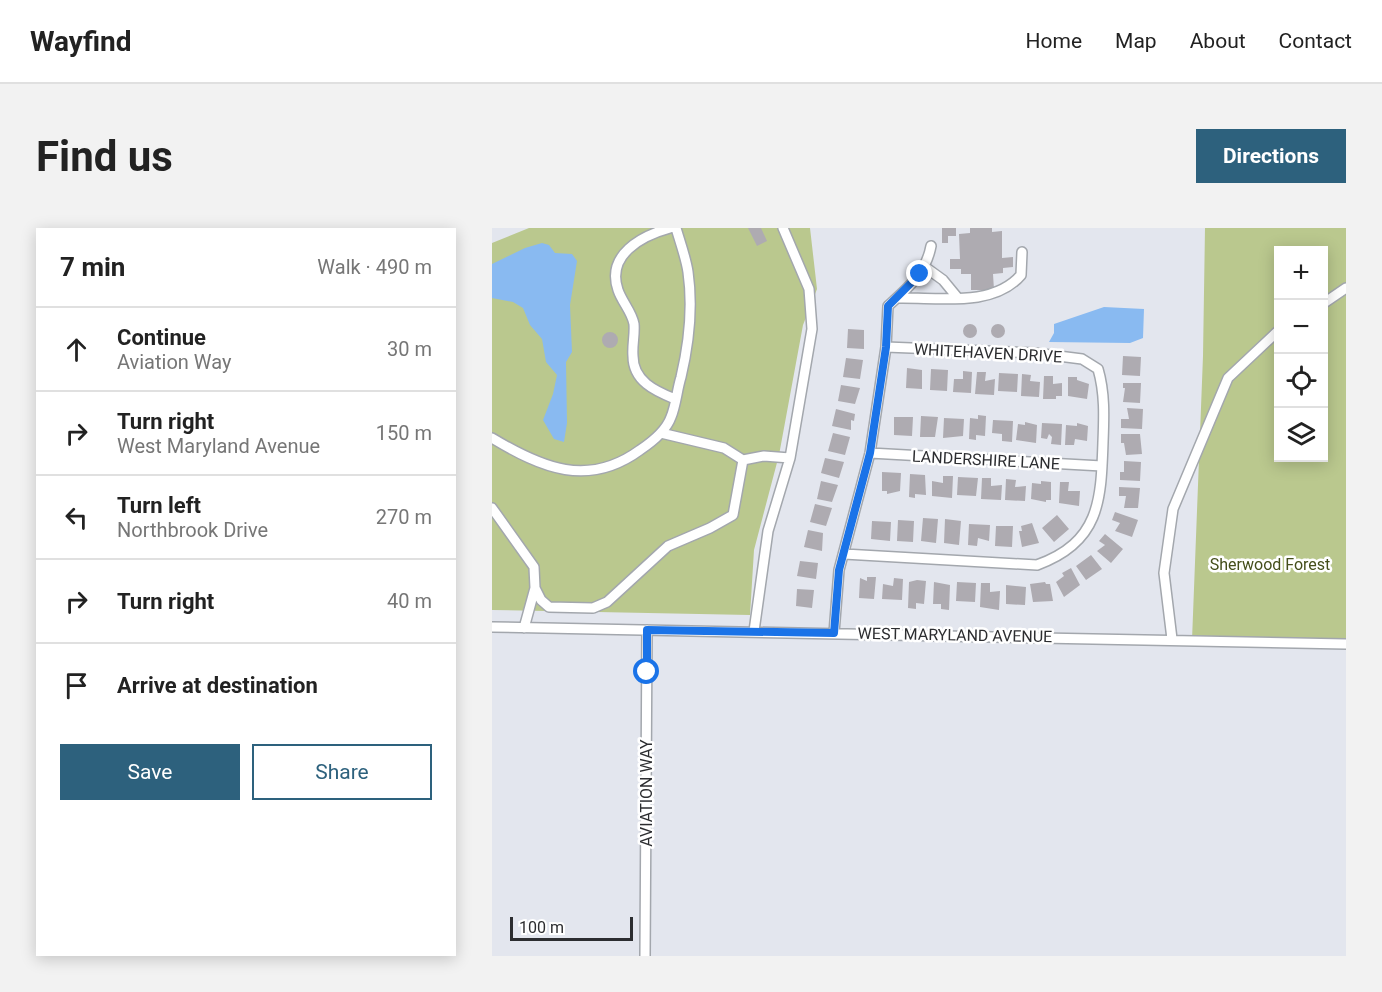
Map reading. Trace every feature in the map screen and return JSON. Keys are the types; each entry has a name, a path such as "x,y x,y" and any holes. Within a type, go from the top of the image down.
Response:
{"street":[{"path":"670,228 654,232 635,242 623,253 616,277 617,289 634,322 633,358 638,374 656,392 675,399"},
{"path":"492,438 529,460 557,469 591,470 621,464 661,433 671,418 687,352 690,315 688,271 676,228"},
{"path":"754,631 768,531 790,458 812,329 809,289 783,228"},
{"path":"834,633 839,570 870,453 886,347 888,306 925,267 931,246"},
{"path":"898,298 984,297 1000,293 1022,275 1022,252"},
{"path":"925,267 943,280 957,297"},
{"path":"1328,300 1346,288"},
{"path":"1172,639 1164,573 1173,509 1228,378 1274,335"},
{"name":"WHITEHAVEN DRIVE","path":"844,554 1037,565 1057,558 1081,538 1097,511 1102,466 1104,387 1098,369 1082,359 1035,353 886,347"},
{"path":"661,433 724,448 743,460 764,456 790,458"},
{"name":"LANDERSHIRE LANE","path":"870,453 1102,466"},
{"path":"535,588 541,600 549,607 593,608 607,602 668,546 710,528 733,515 743,460"},
{"path":"492,508 534,567 535,588 524,628"},
{"name":"WEST MARYLAND AVENUE","path":"492,627 1346,644"},
{"name":"AVIATION WAY","path":"645,956 647,630"}],"green space":[{"path":"529,228 810,228 817,289 803,325 779,455 754,550 750,615 492,610 492,243"},
{"name":"Sherwood Forest","path":"1205,228 1346,228 1346,644 1192,640 1203,356"}],"water":[{"path":"542,243 549,245 555,253 572,254 577,261 570,305 572,352 566,362 567,423 564,442 554,439 543,420 553,394 557,375 546,362 542,339 530,325 523,308 513,302 492,298 492,264 525,248"},
{"path":"1104,307 1144,309 1143,338 1130,343 1049,342 1054,333 1054,324"}],"building":[{"path":"748,228 761,228 767,241 757,246"},
{"path":"942,228 956,228 956,236 948,236 948,243 942,243"},
{"path":"970,228 992,228 992,232 1002,231 1002,258 1013,257 1013,267 1003,268 1003,273 993,274 994,290 971,290 971,274 961,274 961,269 950,269 950,259 960,259 959,234 970,233"},
{"path":"970,324 975,326 977,331 975,336 970,338 965,336 963,331 965,326"},
{"path":"998,324 1003,326 1005,331 1003,336 998,338 993,336 991,331 993,326"},
{"path":"848,329 864,330 864,349 847,348"},
{"path":"607,332 613,332 618,340 616,346 607,348 602,343 602,337"},
{"path":"1123,356 1141,357 1140,376 1122,375"},
{"path":"846,358 863,360 860,379 843,377"},
{"path":"907,368 922,370 922,389 906,388"},
{"path":"931,369 948,370 947,391 930,390"},
{"path":"963,371 972,372 971,393 953,392 954,379 963,379"},
{"path":"977,372 986,372 985,381 995,379 994,395 975,394"},
{"path":"999,373 1018,374 1017,392 998,391"},
{"path":"1022,374 1031,375 1030,381 1040,382 1039,397 1021,396"},
{"path":"1044,376 1053,376 1053,384 1062,383 1062,396 1056,396 1056,399 1043,399"},
{"path":"1068,377 1077,377 1077,380 1089,384 1087,399 1068,396"},
{"path":"1123,383 1141,383 1140,403 1123,402 1125,388 1123,388"},
{"path":"841,385 860,388 855,404 838,401"},
{"path":"1127,408 1143,409 1142,429 1121,428 1121,419 1129,419"},
{"path":"836,409 855,414 854,421 851,420 851,430 832,426"},
{"path":"978,415 986,416 985,436 976,435 976,440 969,439 970,418 978,419"},
{"path":"921,416 938,417 935,437 920,437"},
{"path":"894,417 913,417 912,436 894,435"},
{"path":"944,418 964,419 963,436 943,438"},
{"path":"993,420 1013,421 1012,442 1002,441 1002,434 992,433"},
{"path":"1025,422 1037,425 1036,443 1016,440 1018,424 1025,425"},
{"path":"1042,423 1062,424 1061,445 1051,444 1052,437 1049,434 1047,439 1041,438"},
{"path":"1077,423 1088,426 1087,441 1075,439 1074,445 1065,445 1066,425 1077,426"},
{"path":"833,433 850,437 845,455 828,451"},
{"path":"1121,434 1140,434 1142,454 1126,455 1124,443 1121,443"},
{"path":"825,458 844,462 839,478 821,473"},
{"path":"1124,461 1141,462 1140,481 1120,480 1120,472 1124,472"},
{"path":"882,472 901,473 900,491 887,494 887,491 882,491"},
{"path":"910,474 925,475 926,495 915,494 915,498 909,497"},
{"path":"943,476 953,476 952,498 932,496 932,481 943,483"},
{"path":"958,477 978,478 976,496 957,495"},
{"path":"982,478 991,478 991,486 1002,485 1001,500 981,499"},
{"path":"1006,479 1016,480 1015,487 1026,486 1025,501 1005,500"},
{"path":"821,481 838,485 832,502 817,499"},
{"path":"1041,481 1051,482 1051,500 1046,500 1046,502 1031,499 1032,483 1041,484"},
{"path":"1060,482 1069,482 1068,491 1080,491 1079,506 1059,503"},
{"path":"1119,487 1140,488 1138,508 1124,508 1126,496 1119,496"},
{"path":"815,504 832,508 826,526 810,522"},
{"path":"1115,512 1138,520 1132,537 1115,531 1120,523 1112,520"},
{"path":"1057,515 1069,529 1054,542 1042,528"},
{"path":"923,518 938,519 936,543 921,541"},
{"path":"945,519 961,521 959,545 944,543"},
{"path":"898,520 914,521 913,542 897,541"},
{"path":"872,521 891,522 890,541 871,539"},
{"path":"1032,523 1039,543 1022,547 1019,531 1022,531 1021,526"},
{"path":"969,524 990,525 989,541 978,538 977,546 968,545"},
{"path":"996,526 1013,526 1012,547 995,546"},
{"path":"808,530 823,533 822,551 804,547"},
{"path":"1105,534 1123,549 1111,563 1097,551 1105,545 1099,541"},
{"path":"1091,555 1102,569 1086,580 1076,566"},
{"path":"800,561 818,563 816,579 797,576"},
{"path":"1071,568 1080,585 1064,597 1056,582 1064,576 1062,573"},
{"path":"867,577 876,577 874,599 859,598 860,578 867,581"},
{"path":"894,578 903,579 902,600 882,599 883,584 893,586"},
{"path":"926,581 924,604 916,603 916,609 908,608 909,582"},
{"path":"934,582 950,585 949,610 941,609 941,604 933,604"},
{"path":"957,582 976,583 975,602 956,601"},
{"path":"1045,582 1050,584 1053,601 1033,602 1030,584"},
{"path":"981,583 990,583 990,592 1000,591 999,610 980,607"},
{"path":"1006,585 1026,587 1025,605 1006,604"},
{"path":"797,589 814,590 812,608 796,606"}],"route":[{"path":"647,672 647,630 834,633 839,570 870,453 886,347 888,306 920,274"}]}
